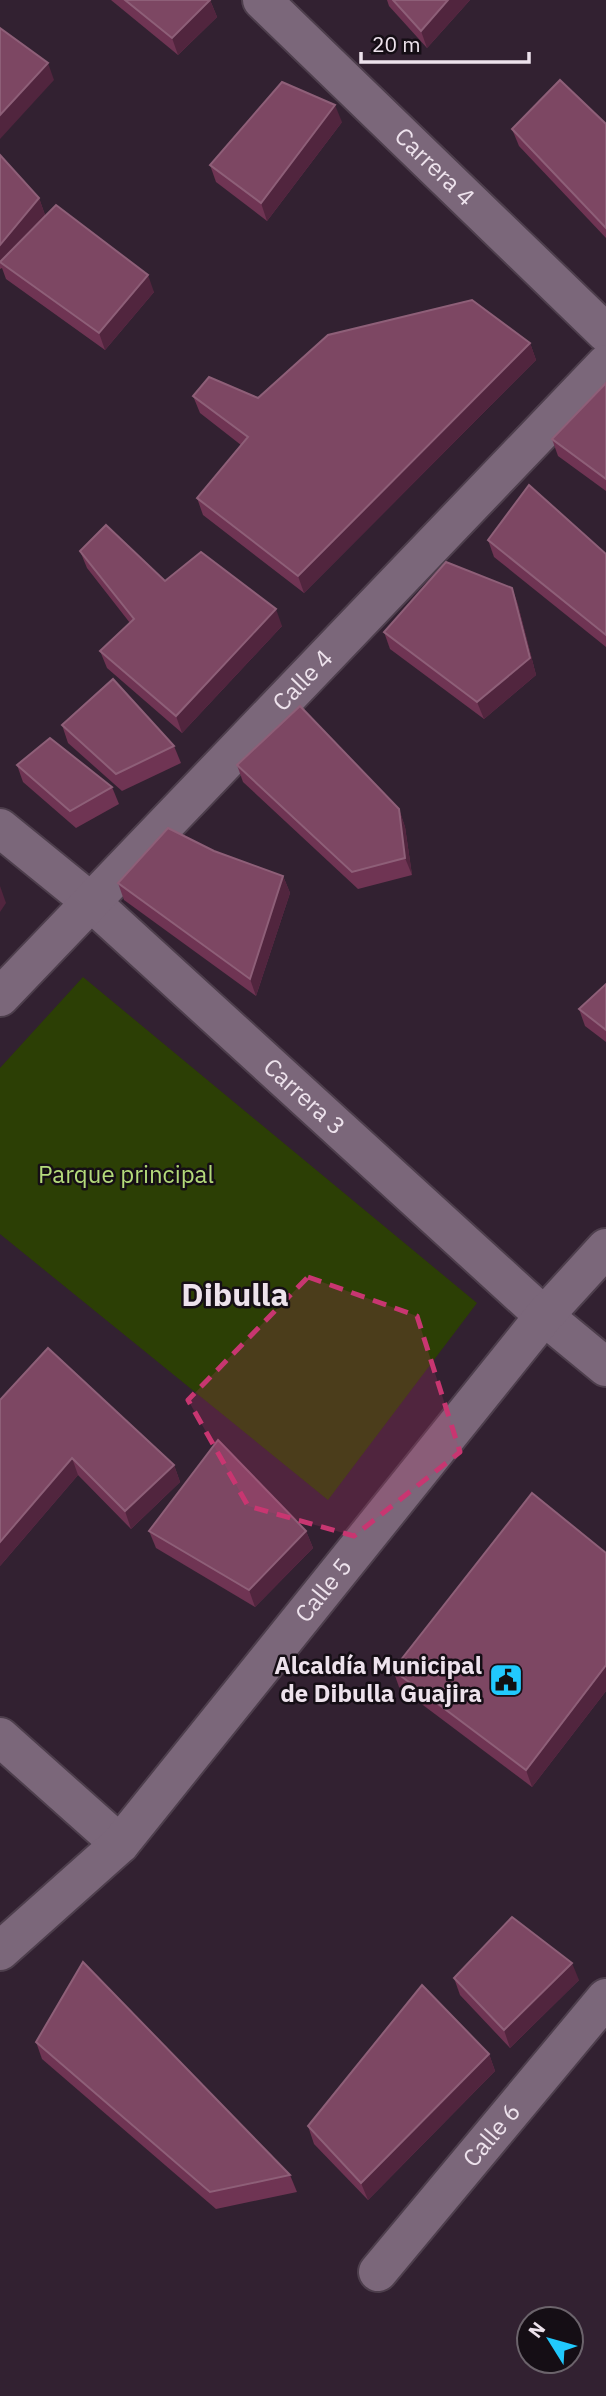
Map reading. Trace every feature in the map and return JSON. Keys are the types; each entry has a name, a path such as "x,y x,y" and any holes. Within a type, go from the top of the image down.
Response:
{"street":[{"name":"Carrera 4","path":"262,0 606,333"},
{"name":"Calle 4","path":"0,997 606,364"},
{"name":"Carrera 3","path":"0,828 91,902 544,1317 606,1367"},
{"name":"Calle 5","path":"0,1951 120,1844 544,1317 606,1248"},
{"path":"0,1737 120,1844"},
{"name":"Calle 6","path":"377,2272 606,1998"}],"highlighted area":[{"path":"308,1277 417,1316 460,1452 354,1536 248,1506 188,1400"}],"green space":[{"name":"Parque principal","path":"83,977 477,1303 328,1500 0,1234 0,1068"}],"building":[{"path":"125,0 210,0 172,38"},
{"path":"393,0 448,0 421,31"},
{"path":"0,28 48,63 0,115"},
{"path":"560,80 606,124 606,228 512,129"},
{"path":"282,82 335,105 261,203 210,165"},
{"path":"0,155 39,198 0,245"},
{"path":"56,205 148,275 99,333 0,262"},
{"path":"472,300 530,343 298,576 197,498 248,437 193,396 209,377 258,398 328,335"},
{"path":"606,383 606,479 552,439"},
{"path":"529,485 606,554 606,635 488,540"},
{"path":"106,525 165,581 201,552 276,609 176,716 100,651 134,619 80,551"},
{"path":"446,562 512,588 530,658 477,702 384,632"},
{"path":"113,679 174,746 116,774 62,725"},
{"path":"300,706 399,809 405,858 352,872 237,765"},
{"path":"50,738 112,787 70,811 17,765"},
{"path":"168,828 214,851 283,876 250,979 118,883"},
{"path":"606,984 606,1030 579,1009"},
{"path":"48,1348 174,1465 125,1511 72,1458 0,1542 0,1400"},
{"path":"218,1440 306,1531 249,1590 149,1531"},
{"path":"532,1493 606,1553 606,1665 526,1770 393,1670"},
{"path":"512,1917 572,1963 504,2030 454,1978"},
{"path":"83,1962 290,2175 210,2192 36,2042"},
{"path":"422,1985 489,2054 361,2183 308,2126"}],"place":[{"name":"Alcaldía Municipal de Dibulla Guajira","path":"506,1680"}],"district":[{"name":"Dibulla","path":"235,1295"}]}
